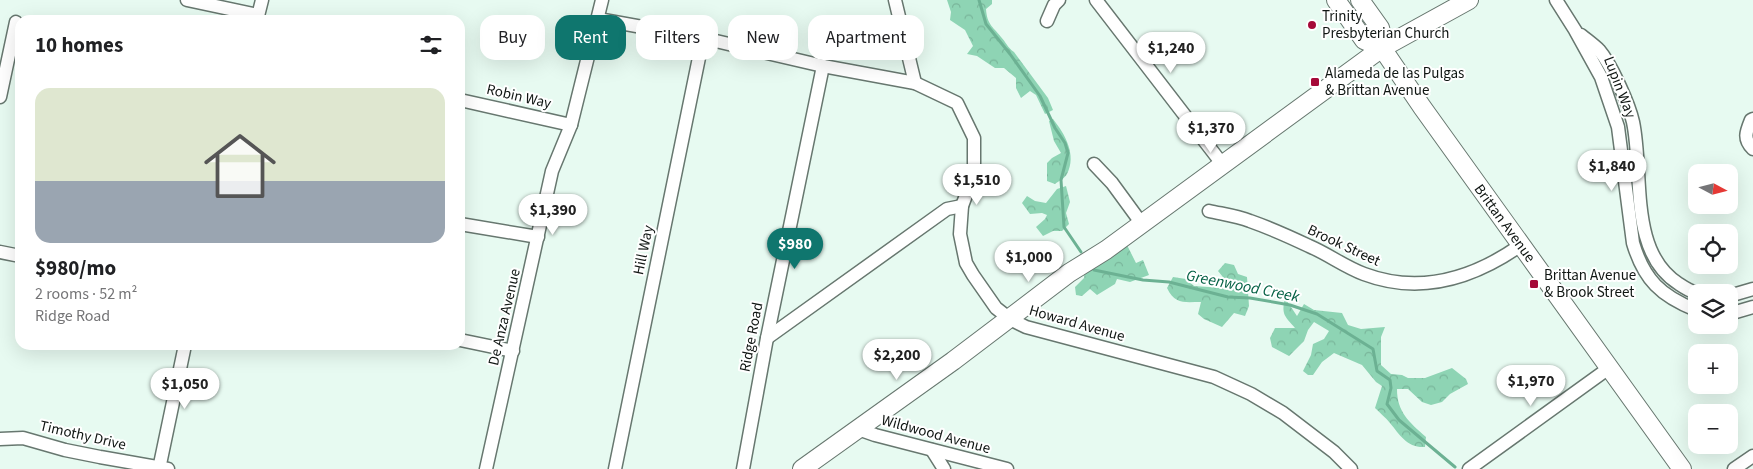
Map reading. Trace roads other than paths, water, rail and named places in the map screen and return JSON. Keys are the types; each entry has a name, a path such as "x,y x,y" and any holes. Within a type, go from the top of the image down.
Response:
{"main road":[{"name":"Brittan Avenue","path":"1336,0 1364,40 1382,48 1682,469"},
{"name":"Brittan Avenue","path":"1360,0 1380,28 1382,48"},
{"path":"802,469 1069,273 1106,250 1382,48 1469,0"}],"street":[{"path":"187,0 250,15"},
{"path":"258,15 262,0"},
{"name":"De Anza Avenue","path":"599,15 602,0"},
{"path":"895,0 915,83"},
{"path":"1047,21 1054,5 1059,0"},
{"path":"1096,0 1223,165"},
{"name":"Lupin Way","path":"1556,0 1576,30 1601,78 1618,127 1633,243 1638,261 1657,288 1675,302 1688,307"},
{"path":"0,97 15,27"},
{"name":"Lupin Way","path":"1576,30 1599,51 1616,80 1632,122 1642,215 1646,238 1653,256 1668,278 1688,290"},
{"name":"Howard Avenue","path":"718,42 823,66 915,83 957,103 974,138 974,174 962,206 960,234 966,263 996,308 1026,327 1214,377 1251,394 1283,413 1334,452 1351,469"},
{"name":"De Anza Avenue","path":"486,469 552,171 571,125 588,60"},
{"name":"Hill Way","path":"615,469 699,60"},
{"name":"Ridge Road","path":"743,469 767,338 823,66"},
{"name":"Robin Way","path":"465,101 571,125"},
{"path":"1753,119 1745,134 1747,142 1753,149"},
{"path":"1094,164 1112,183 1142,224"},
{"path":"767,338 948,209 962,206"},
{"name":"Brook Street","path":"1209,211 1248,220 1311,246 1362,273 1384,280 1409,283 1452,279 1480,270 1521,245"},
{"path":"465,225 538,237"},
{"path":"0,252 15,255"},
{"path":"1738,293 1753,289"},
{"path":"1738,311 1753,307"},
{"path":"465,341 513,351"},
{"path":"162,468 184,350"},
{"path":"1470,469 1609,368"},
{"name":"Wildwood Avenue","path":"858,429 1007,469"},
{"name":"Timothy Drive","path":"0,439 23,438 82,454 162,468"},
{"path":"932,450 944,469"},
{"path":"1734,469 1753,456"}],"waterway":[{"name":"Greenwood Creek","path":"979,0 986,24 1040,96 1055,128 1065,143 1068,153 1061,180 1064,227 1081,252"},
{"name":"Greenwood Creek","path":"1094,270 1143,280 1169,282 1228,297 1250,298 1290,305 1317,314 1373,349 1377,371 1390,380 1391,388 1387,404 1399,420 1455,467"}],"place":[{"name":"Trinity Presbyterian Church","path":"1312,25"},
{"name":"Alameda de las Pulgas & Brittan Avenue","path":"1315,82"},
{"name":"Brittan Avenue & Brook Street","path":"1534,284"}]}
